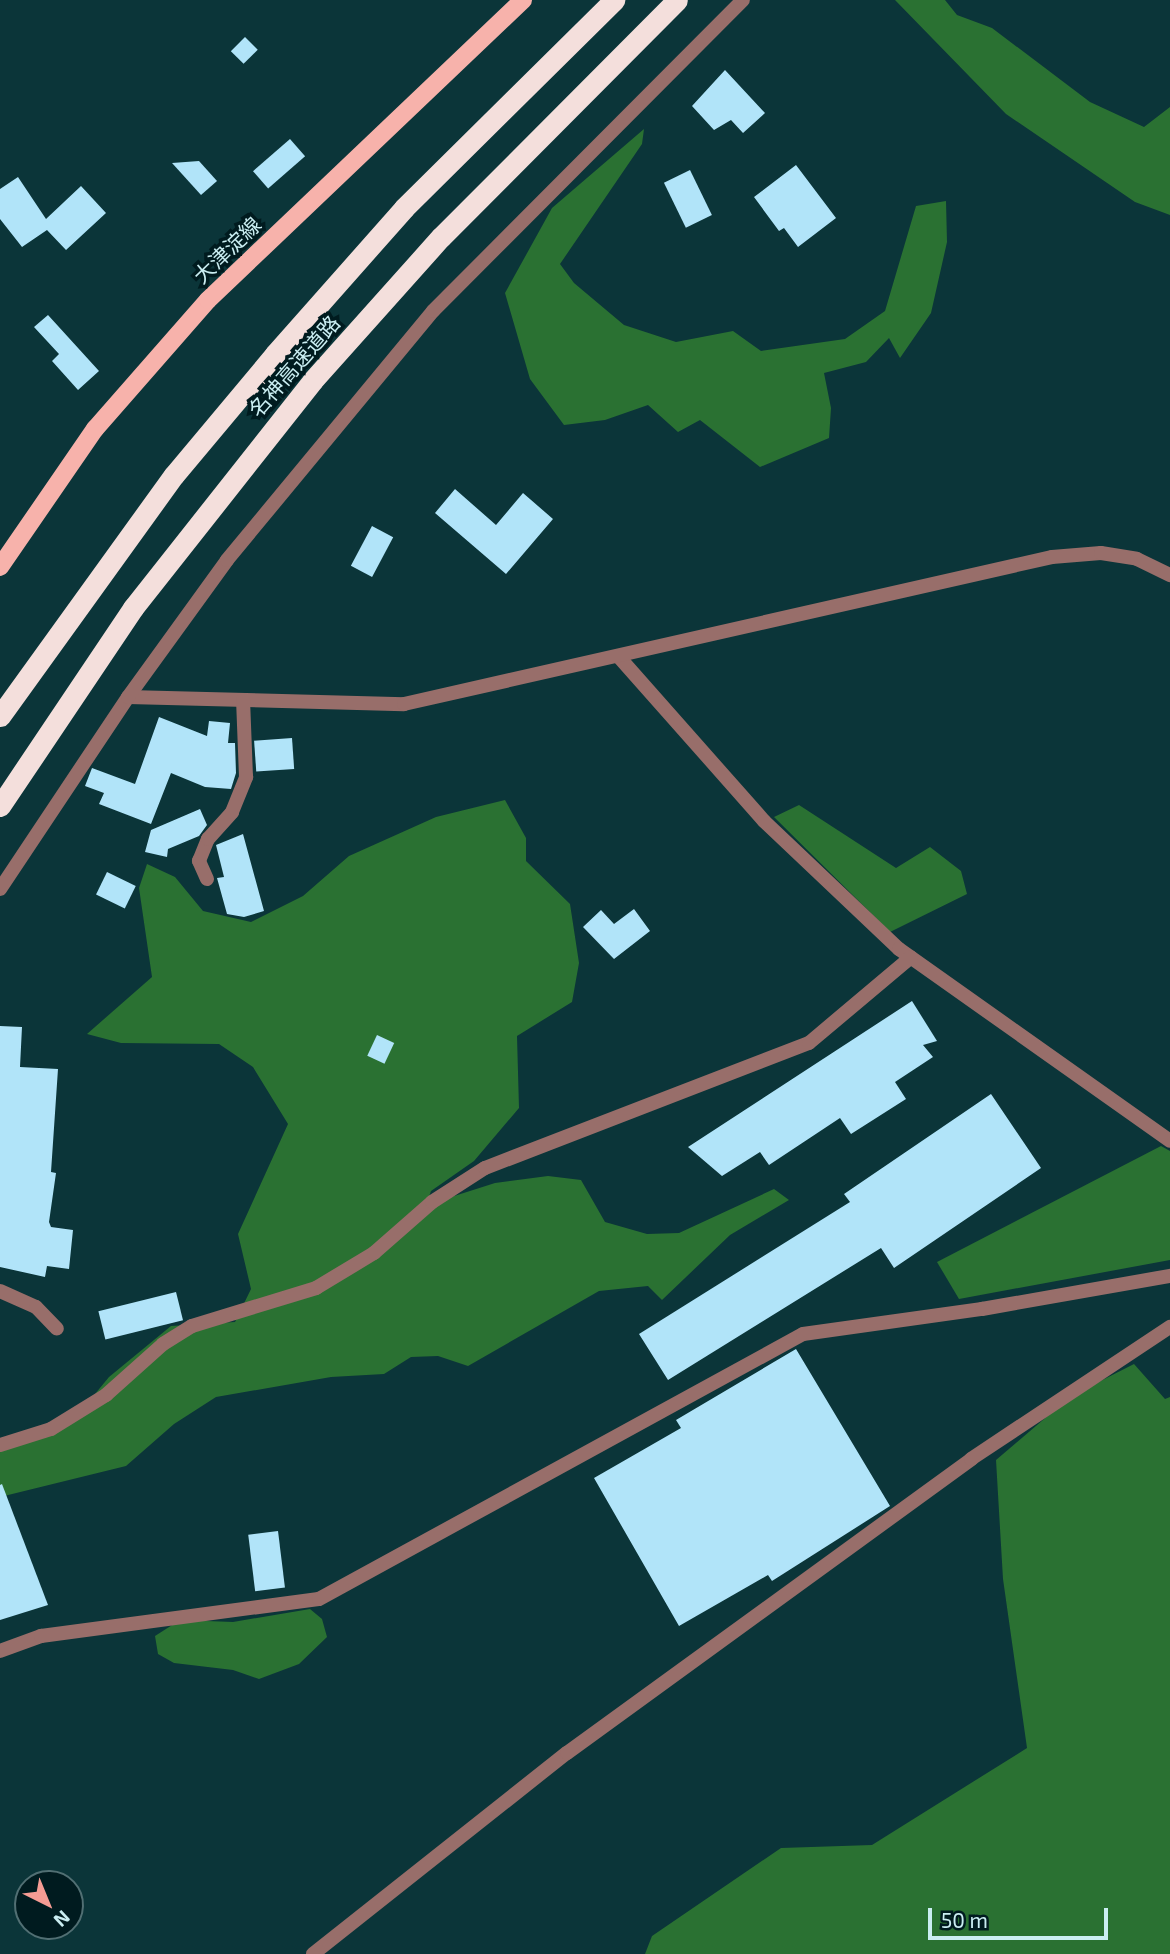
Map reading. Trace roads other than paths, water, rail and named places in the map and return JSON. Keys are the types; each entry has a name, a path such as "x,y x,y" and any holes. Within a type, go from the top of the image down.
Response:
{"highway":[{"name":"名神高速道路","path":"0,716 94,581 267,364 404,208 614,0"},
{"name":"名神高速道路","path":"0,806 133,608 313,380 440,237 677,0"}],"main road":[{"name":"大津淀線","path":"0,567 95,429 208,300 523,0"}],"street":[{"path":"0,889 128,697 227,560 433,311 743,0"},
{"path":"128,697 404,704 1052,557 1101,553 1138,559 1170,575"},
{"path":"619,657 764,821 911,957 1170,1141"},
{"path":"207,878 199,860 208,839 232,812 246,777 243,701"},
{"path":"0,1445 51,1429 95,1402 163,1344 192,1326 316,1288 374,1253 432,1202 485,1168 809,1043 911,957"},
{"path":"0,1651 41,1636 319,1599 803,1334 982,1309 1170,1276"},
{"path":"0,1290 36,1307 57,1329"},
{"path":"313,1954 578,1745 971,1459 1170,1327"}]}
